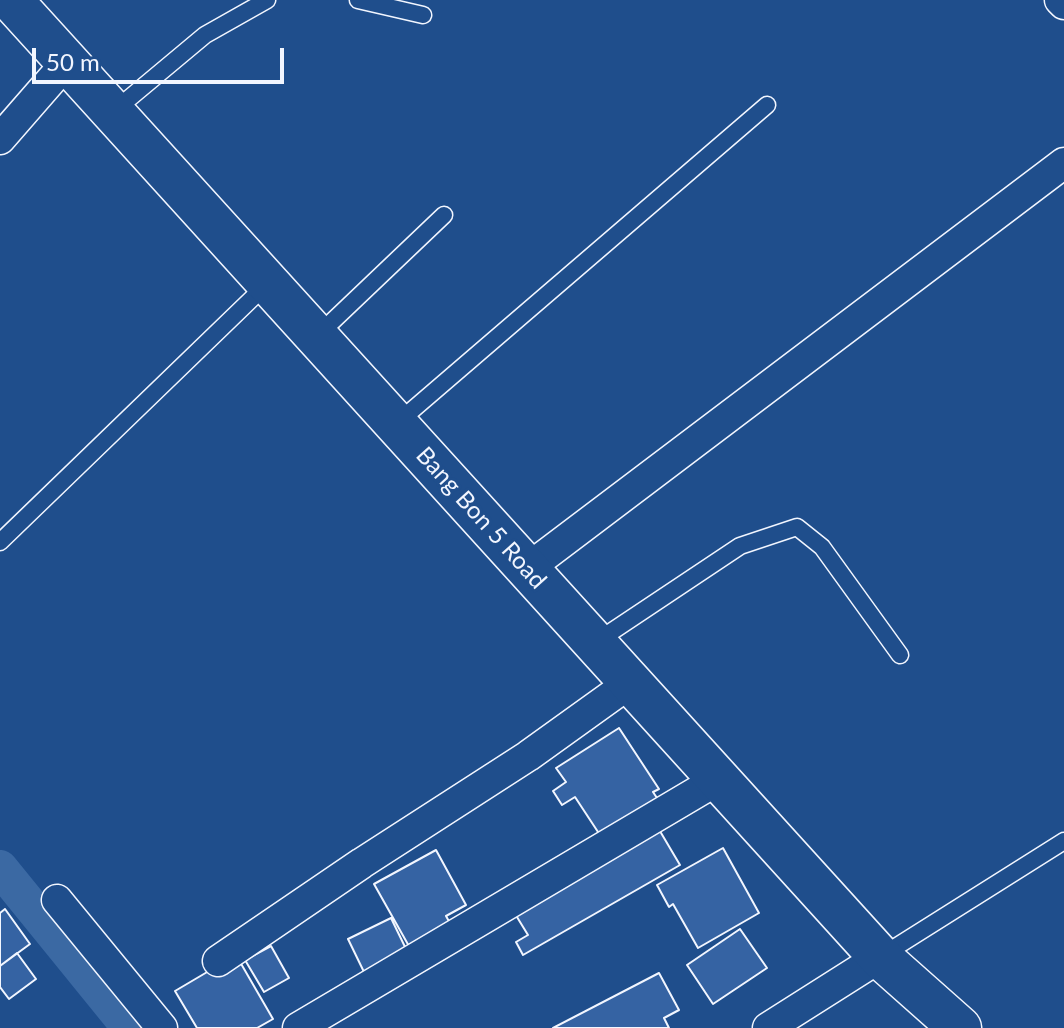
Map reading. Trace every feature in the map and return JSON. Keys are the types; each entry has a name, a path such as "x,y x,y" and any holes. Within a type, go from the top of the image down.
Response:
{"main road":[{"name":"Bang Bon 5 Road","path":"12,0 880,957 960,1028"}],"street":[{"path":"0,139 67,62"},
{"path":"527,569 1064,163"},
{"path":"218,961 528,756 631,682"},
{"path":"298,1028 719,779"},
{"path":"57,900 162,1028"},
{"path":"768,1028 880,957"}],"lane":[{"path":"113,112 205,35 267,0"},
{"path":"358,0 423,15"},
{"path":"396,424 767,105"},
{"path":"317,336 444,215"},
{"path":"0,542 268,283"},
{"path":"594,642 740,546 797,527 822,547 900,655"},
{"path":"880,957 1064,841"}],"building":[{"path":"619,728 659,789 653,792 657,798 600,835 575,797 562,805 553,791 566,782 556,768"},
{"path":"654,821 680,865 523,955 516,942 528,935 509,904"},
{"path":"723,848 759,913 698,948 673,904 669,907 657,885"},
{"path":"436,850 466,905 446,916 451,925 410,948 374,884"},
{"path":"5,909 30,944 0,966 0,913"},
{"path":"391,918 407,951 364,972 348,939"},
{"path":"740,929 767,968 713,1004 687,965"},
{"path":"271,946 289,978 264,992 245,960"},
{"path":"17,953 36,979 9,999 0,987 0,966"},
{"path":"236,955 273,1019 257,1028 197,1028 175,991"},
{"path":"659,973 679,1010 664,1018 669,1028 553,1028"}],"waterway":[{"path":"0,868 130,1028"}]}
